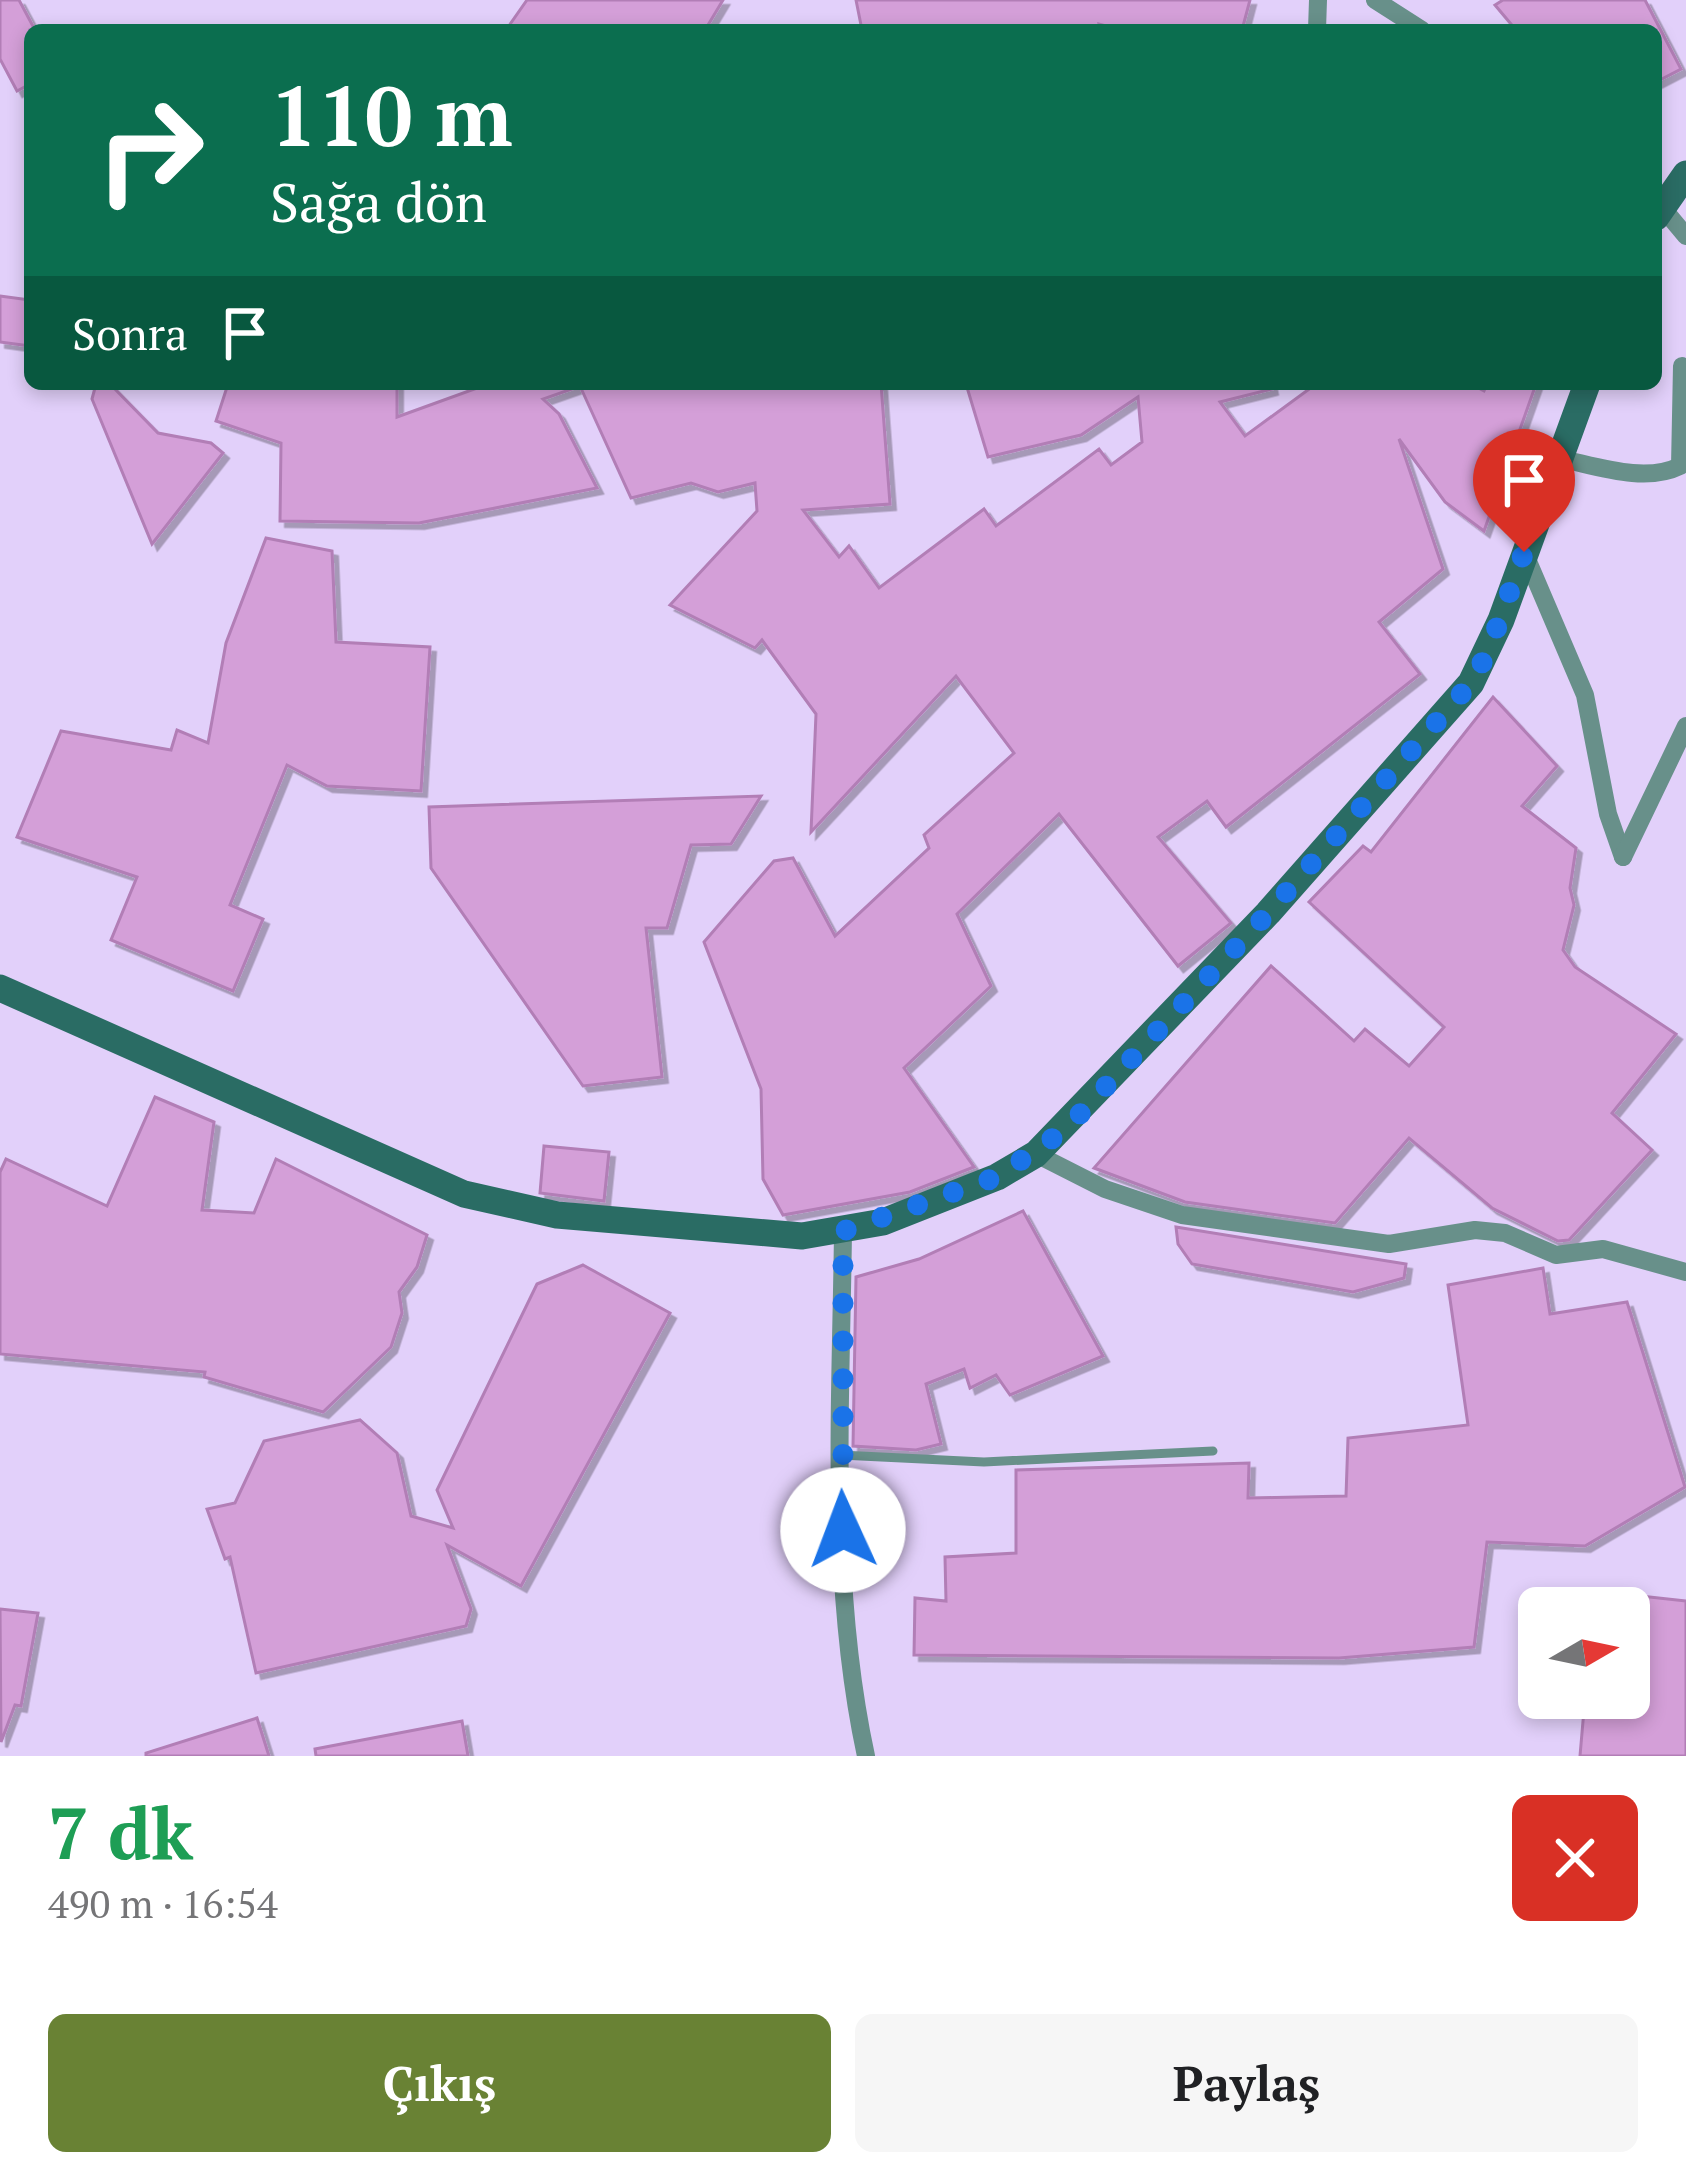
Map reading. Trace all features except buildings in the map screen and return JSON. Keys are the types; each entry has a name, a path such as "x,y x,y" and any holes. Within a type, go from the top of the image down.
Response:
{"street":[{"path":"1375,0 1413,24"},
{"path":"1662,203 1686,174"},
{"path":"1662,212 1686,236"},
{"path":"1557,458 1640,473 1664,474 1680,466 1682,367"},
{"path":"0,988 464,1194 509,1208 766,1237 843,1231 997,1177 1036,1154 1268,913 1471,683 1488,652 1585,390"},
{"path":"1524,552 1585,695 1608,814 1624,857 1686,725"},
{"path":"1036,1154 1105,1189 1182,1215 1389,1244 1474,1230 1505,1233 1556,1255 1603,1249 1686,1272"},
{"path":"843,1231 840,1456 845,1605 866,1756"}],"lane":[{"path":"840,1456 984,1462 1213,1450"}],"route":[{"path":"843,1530 843,1231 883,1222 997,1177 1066,1129 1268,913 1471,683 1501,620 1524,552"}]}
